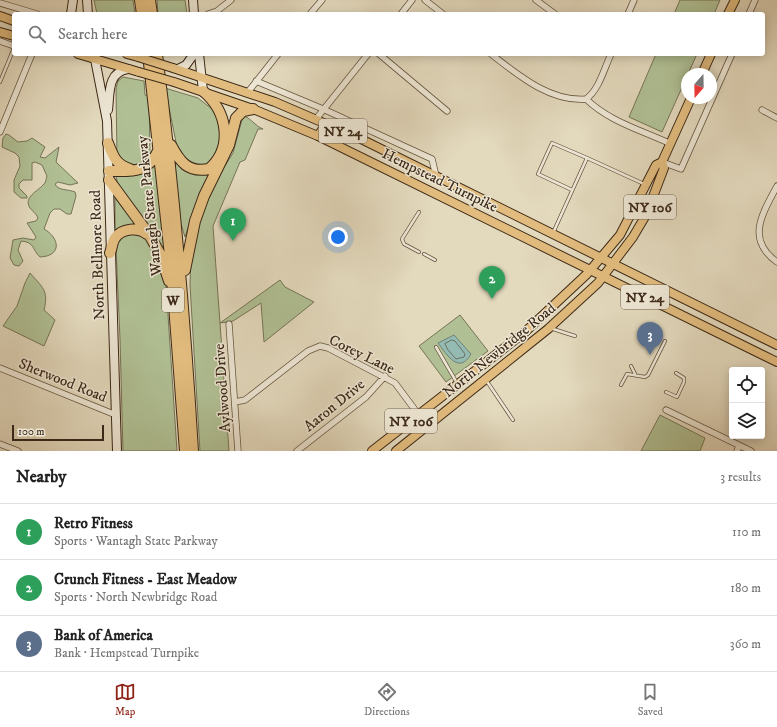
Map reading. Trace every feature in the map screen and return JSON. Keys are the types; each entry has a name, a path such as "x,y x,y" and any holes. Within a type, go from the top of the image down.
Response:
{"highway":[{"path":"140,0 142,12"},
{"path":"150,0 152,12"},
{"name":"Wantagh State Parkway","path":"143,56 159,149 171,265 185,451"},
{"name":"Wantagh State Parkway","path":"157,56 169,140 183,288 193,451"},
{"path":"169,140 179,160 186,166 201,170 209,168 221,155 224,145 224,122 212,99 203,91"},
{"path":"183,288 190,237 202,202 229,145 238,115 244,110 253,109"},
{"path":"108,143 116,162 123,167 136,171"},
{"path":"159,149 154,160 149,165 136,171 109,175 150,236 160,254 172,292"},
{"path":"110,254 115,238 126,230 140,230 150,236"}],"main road":[{"path":"729,12 735,0"},
{"path":"0,16 12,20"},
{"path":"0,32 12,35"},
{"name":"Hempstead Turnpike","path":"94,56 128,69 203,91 253,109 318,136 777,362"},
{"name":"Hempstead Turnpike","path":"143,56 248,92 316,119 381,148 552,234 777,344"},
{"path":"705,68 710,56"},
{"name":"NY 106","path":"590,270 620,235 656,165 662,162 688,104"},
{"path":"318,136 322,130 329,130 381,148"},
{"name":"NY 106","path":"613,264 633,237 646,215 664,168 662,162"},
{"name":"North Newbridge Road","path":"396,451 550,328 603,277 613,264"},
{"name":"North Newbridge Road","path":"372,451 525,332 590,270"},
{"path":"479,368 486,380"}],"street":[{"path":"71,12 74,0"},
{"path":"87,0 88,12"},
{"path":"193,0 194,12"},
{"path":"214,12 230,0"},
{"path":"312,12 322,0"},
{"path":"403,12 412,0"},
{"path":"426,0 441,12"},
{"path":"536,0 552,12"},
{"path":"629,12 634,0"},
{"path":"750,12 755,0"},
{"path":"0,3 29,12"},
{"path":"0,41 12,46"},
{"path":"0,132 31,56"},
{"name":"North Bellmore Road","path":"94,56 107,121 117,451"},
{"path":"175,68 190,61 193,56"},
{"path":"199,56 203,91"},
{"path":"248,92 276,56"},
{"path":"316,119 366,56"},
{"path":"381,56 447,111"},
{"path":"494,56 538,87 574,100 586,99 591,95 597,86 610,56"},
{"path":"662,162 681,169 731,56"},
{"path":"107,121 111,81 117,73 128,69"},
{"name":"Hempstead Turnpike","path":"256,81 323,109 432,159 436,176"},
{"path":"586,99 603,114 617,122 671,144"},
{"path":"762,110 777,118"},
{"path":"777,186 764,211 758,229 761,243 766,252 777,262"},
{"name":"Aylwood Drive","path":"229,324 238,451"},
{"name":"Corey Lane","path":"235,402 245,400 308,351 320,346 328,348 395,383 428,426"},
{"name":"Sherwood Road","path":"0,368 116,415"},
{"name":"Aaron Drive","path":"297,451 366,397 384,376"},
{"path":"666,410 738,448 751,451"},
{"path":"0,444 18,451"}],"lane":[{"path":"0,82 12,52"},
{"path":"572,190 538,174 552,143 645,185"},
{"path":"552,234 587,158"},
{"path":"419,212 402,239 404,244 419,252"},
{"path":"424,254 435,260"},
{"path":"550,328 575,336"},
{"path":"621,385 627,374 645,377 649,373 665,341"},
{"path":"436,347 458,385"},
{"path":"631,366 636,375"},
{"path":"666,392 677,397 685,380 683,376 676,373"},
{"path":"486,380 513,420"}],"green space":[{"path":"94,0 133,0 135,12 97,12"},
{"path":"157,0 185,0 187,12 158,12"},
{"path":"680,0 720,0 715,12 675,12"},
{"path":"655,56 696,56 691,68 681,68 681,90 662,132 629,117"},
{"path":"123,77 144,81 145,95 149,96 150,155 147,161 134,167 117,157 116,88 118,81"},
{"path":"165,88 198,98 217,113 223,139 210,164 198,168 188,165 177,147"},
{"path":"243,116 263,129 258,129 245,160 240,162 213,226 229,451 200,451 190,285 191,256 195,233 211,188 233,153"},
{"path":"6,134 18,142 27,141 32,138 45,147 40,157 45,158 59,147 56,162 78,183 70,185 58,182 55,184 58,188 75,192 76,196 71,214 67,214 60,209 54,209 50,213 44,229 56,242 55,250 47,256 40,257 29,243 21,241 18,250 23,261 19,266 14,265 10,258 13,240 23,238 34,240 36,237 27,223 36,221 38,218 30,208 28,201 30,197 45,183 47,176 42,165 35,162 32,163 32,180 23,180 19,184 19,188 27,196 27,198 21,198 14,192 14,180 20,166 19,157 15,153 2,147 3,138"},
{"path":"175,163 193,173 210,173 211,175 200,192 185,237 180,221"},
{"path":"155,165 166,256 128,204 117,183 116,174 140,174 149,170"},
{"path":"115,198 136,225 115,232"},
{"path":"132,233 140,234 147,238 150,242 158,260 166,285 177,451 123,451 116,247 118,241 126,235"},
{"path":"30,273 45,293 46,298 44,310 55,320 44,346 3,326 17,306"},
{"path":"280,280 285,287 314,302 264,342 261,303 233,321 220,323"},
{"path":"460,315 488,351 446,382 419,346"},
{"path":"660,415 705,438 700,451 641,451"}],"water":[{"path":"454,335 471,354 467,360 462,363 453,361 438,343"}],"place":[{"name":"Retro Fitness","path":"233,241"},
{"name":"Crunch Fitness - East Meadow","path":"492,299"},
{"name":"Bank of America","path":"650,355"}]}
